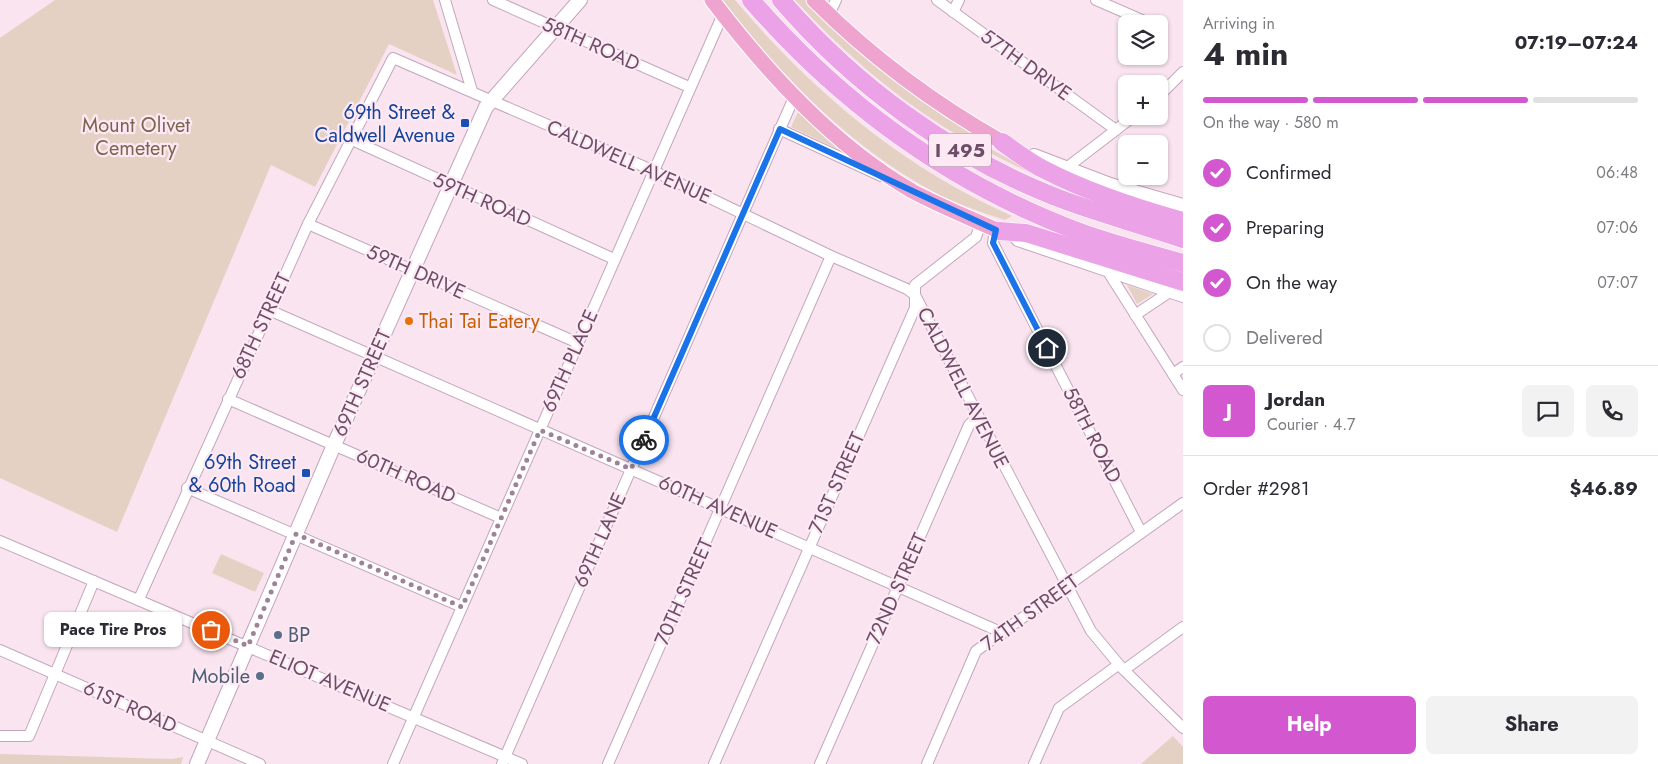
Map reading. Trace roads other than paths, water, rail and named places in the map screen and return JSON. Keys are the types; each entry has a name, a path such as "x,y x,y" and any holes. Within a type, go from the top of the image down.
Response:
{"highway":[{"name":"I 495","path":"751,0 786,40 829,81 876,120 950,170 1002,198 1058,223 1113,243 1183,263"},
{"name":"I 495","path":"781,0 827,49 871,89 919,124 969,156 1051,196 1105,216 1182,234"},
{"path":"1002,142 1042,169 1126,204 1182,234"},
{"path":"997,230 1026,233 1179,290"}],"main road":[{"name":"69TH STREET","path":"197,764 334,445 490,102 580,0"},
{"path":"712,0 795,95 861,155 912,190 997,230 1107,270 1179,290"},
{"path":"814,0 900,76 954,114 1002,142 1110,186 1183,206"}],"street":[{"path":"446,0 472,91"},
{"name":"58TH ROAD","path":"493,0 689,87"},
{"path":"829,15 836,0"},
{"name":"57TH DRIVE","path":"937,0 1116,130"},
{"path":"953,12 959,0"},
{"path":"1096,0 1130,15"},
{"name":"69TH PLACE","path":"393,764 689,87 723,14"},
{"name":"CALDWELL AVENUE","path":"393,58 472,91 490,102 653,172 831,256 907,289 915,295 1091,631 1121,667 1183,728"},
{"name":"68TH STREET","path":"139,599 308,224 393,58"},
{"path":"1168,87 1183,72"},
{"name":"69TH LANE","path":"504,760 795,95"},
{"path":"1065,169 1122,125"},
{"path":"780,129 912,190"},
{"name":"59TH ROAD","path":"350,139 614,259"},
{"name":"71ST STREET","path":"714,764 915,308 915,285 976,237 981,223"},
{"name":"59TH DRIVE","path":"308,224 578,343"},
{"name":"58TH ROAD","path":"997,230 993,243 1142,532"},
{"name":"70TH STREET","path":"608,764 831,256"},
{"path":"1107,270 1183,390"},
{"path":"1135,315 1179,290"},
{"name":"60TH AVENUE","path":"269,310 1003,633"},
{"path":"1173,374 1183,367"},
{"name":"60TH ROAD","path":"228,399 501,518"},
{"name":"72ND STREET","path":"820,764 969,425 978,416"},
{"path":"188,488 462,607"},
{"name":"74TH STREET","path":"927,764 976,652 1183,502"},
{"name":"ELIOT AVENUE","path":"0,541 414,717 504,760 522,764"},
{"path":"0,736 29,736 94,581"},
{"path":"1034,764 1059,708 1183,627"},
{"name":"61ST ROAD","path":"0,650 260,764"}],"place":[{"name":"69th Street & Caldwell Avenue","path":"465,123"},
{"name":"Thai Tai Eatery","path":"409,321"},
{"name":"69th Street & 60th Road","path":"306,473"},
{"name":"Pace Tire Pros","path":"211,630"},
{"name":"BP","path":"278,635"},
{"name":"Mobile","path":"260,676"}],"park label":[{"name":"Mount Olivet Cemetery","path":"136,136"}]}
